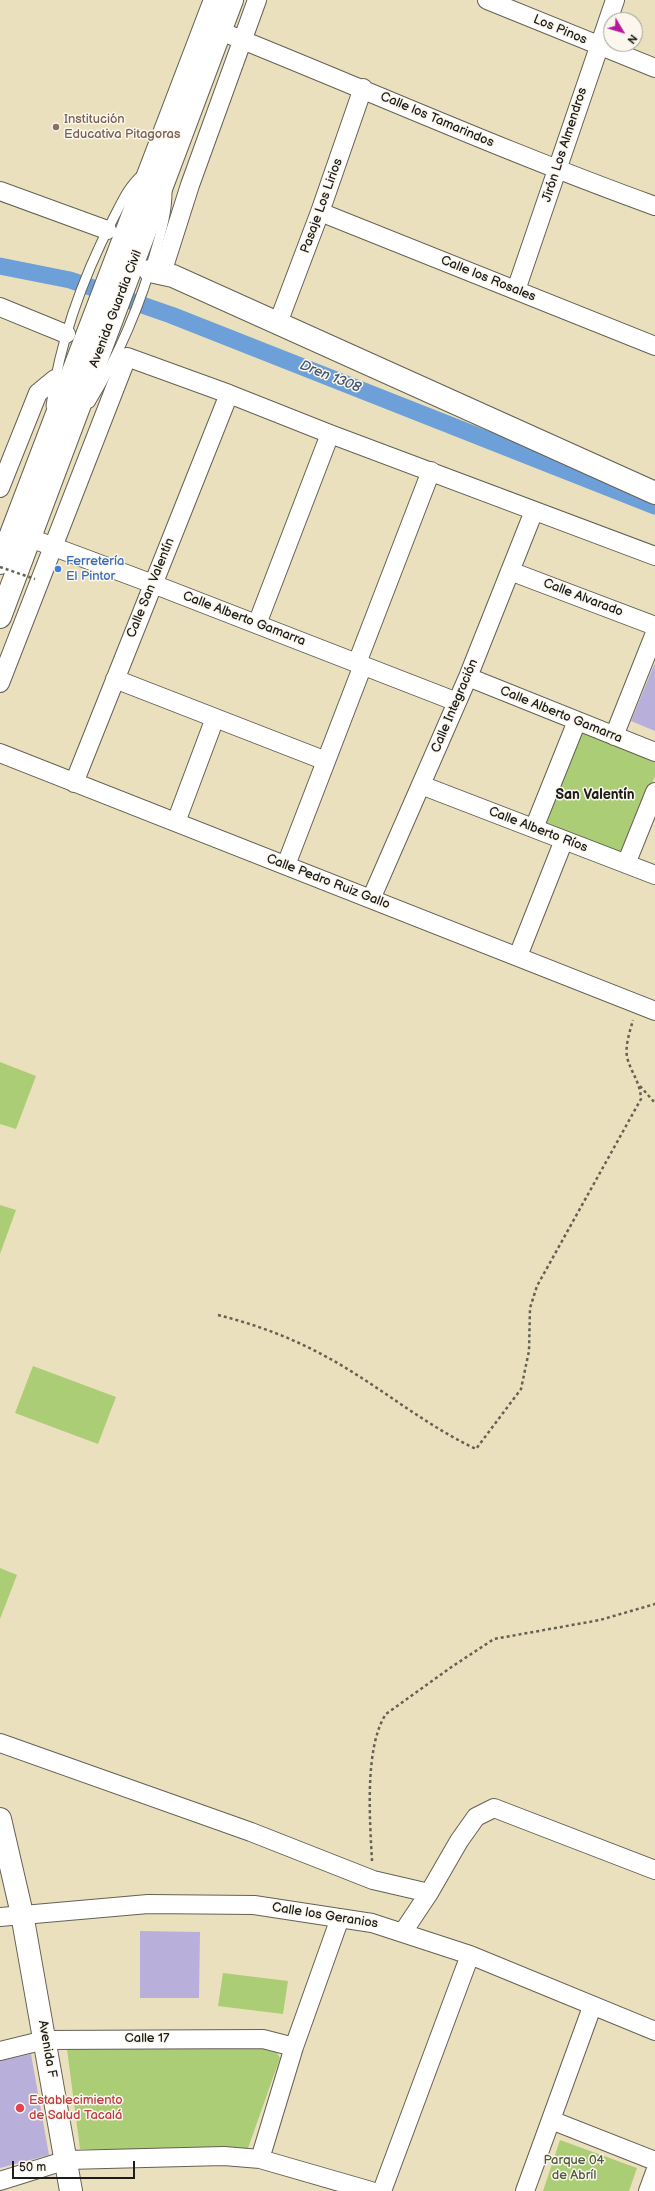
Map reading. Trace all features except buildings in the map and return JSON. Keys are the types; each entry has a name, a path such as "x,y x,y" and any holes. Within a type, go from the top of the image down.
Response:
{"main road":[{"name":"Avenida Guardia Civil","path":"0,617 30,538 55,443 91,332 133,269 160,169 215,0"},
{"name":"Avenida Guardia Civil","path":"160,169 232,0"},
{"path":"133,269 172,276 655,493"},
{"name":"Avenida Guardia Civil","path":"0,563 55,443"},
{"name":"Avenida F","path":"0,1819 21,1910 72,2191"},
{"name":"Avenida F","path":"0,1853 21,1910"}],"street":[{"path":"133,269 190,184 257,0"},
{"name":"Los Pinos","path":"487,0 655,68"},
{"name":"Jirón Los Almendros","path":"516,290 558,171 598,46 615,0"},
{"name":"Calle los Tamarindos","path":"220,31 362,88 558,171 655,206"},
{"name":"Pasaje Los Lirios","path":"278,323 320,212 362,88"},
{"path":"0,191 107,230"},
{"name":"Calle los Rosales","path":"320,212 655,346"},
{"path":"0,306 91,332"},
{"path":"0,683 127,358 229,394 330,434 655,556"},
{"path":"0,488 38,393 55,379"},
{"name":"Calle San Valentín","path":"74,783 152,584 229,394"},
{"path":"256,624 330,434"},
{"path":"286,865 326,761 431,471"},
{"name":"Calle Integración","path":"371,899 468,677 534,511"},
{"name":"Calle Alberto Gamarra","path":"30,538 457,702"},
{"name":"Calle Alvarado","path":"510,571 655,626"},
{"path":"614,736 655,633"},
{"name":"Calle Alberto Gamarra","path":"468,677 655,752"},
{"path":"115,679 326,761"},
{"path":"176,822 215,718"},
{"path":"534,828 577,721"},
{"name":"Calle Pedro Ruiz Gallo","path":"0,753 655,1011"},
{"name":"Calle Alberto Ríos","path":"421,785 655,875"},
{"path":"626,864 655,792"},
{"path":"518,956 564,840"},
{"path":"0,1743 251,1832 373,1880 429,1893"},
{"path":"403,1932 429,1893 459,1841 476,1817 494,1808 655,1870"},
{"name":"Calle los Geranios","path":"0,1917 21,1910 148,1904 231,1904 254,1905 372,1922 470,1956 592,2007 655,2031"},
{"path":"260,2159 294,2046 340,1918"},
{"path":"382,2191 470,1956"},
{"path":"525,2191 592,2007"},
{"name":"Calle 17","path":"0,2051 45,2040 263,2039 294,2046"},
{"path":"551,2120 655,2161"},
{"path":"0,2181 67,2160 224,2156 260,2159 371,2191"},
{"path":"648,2191 655,2172"}],"lane":[{"path":"55,443 55,379 91,332 133,269 167,210 160,169 131,185 107,230 133,269"},
{"path":"55,443 111,368 91,332"}],"path":[{"path":"0,567 35,579"},
{"path":"638,1004 628,1039 627,1057 640,1085 655,1103"},
{"path":"218,1315 255,1324 323,1354 446,1435 476,1449 521,1389 529,1351 530,1308 537,1286 641,1099 640,1085"},
{"path":"373,1880 370,1815 372,1765 380,1724 386,1714 453,1666 494,1639 600,1620 655,1604"}],"green space":[{"path":"580,730 655,760 655,776 624,856 545,822"},
{"path":"0,1062 36,1076 16,1129 0,1124"},
{"path":"0,1205 16,1210 0,1254"},
{"path":"33,1366 116,1397 98,1444 15,1413"},
{"path":"0,1568 17,1575 0,1619"},
{"path":"223,1973 288,1981 283,2014 218,2006"},
{"path":"195,2044 270,2049 275,2050 280,2058 247,2151 80,2149 67,2049"},
{"name":"Parque 04 de Abríl","path":"560,2140 637,2168 629,2191 543,2191"}],"waterway":[{"name":"Dren 1308","path":"0,266 70,280 171,315 655,506"}],"place":[{"name":"Institución Educativa Pitagoras","path":"56,127"},
{"name":"Ferretería El Pintor","path":"58,569"},
{"name":"Establecimiento de Salud Tacalá","path":"20,2108"}],"district":[{"name":"San Valentín","path":"595,795"}]}
